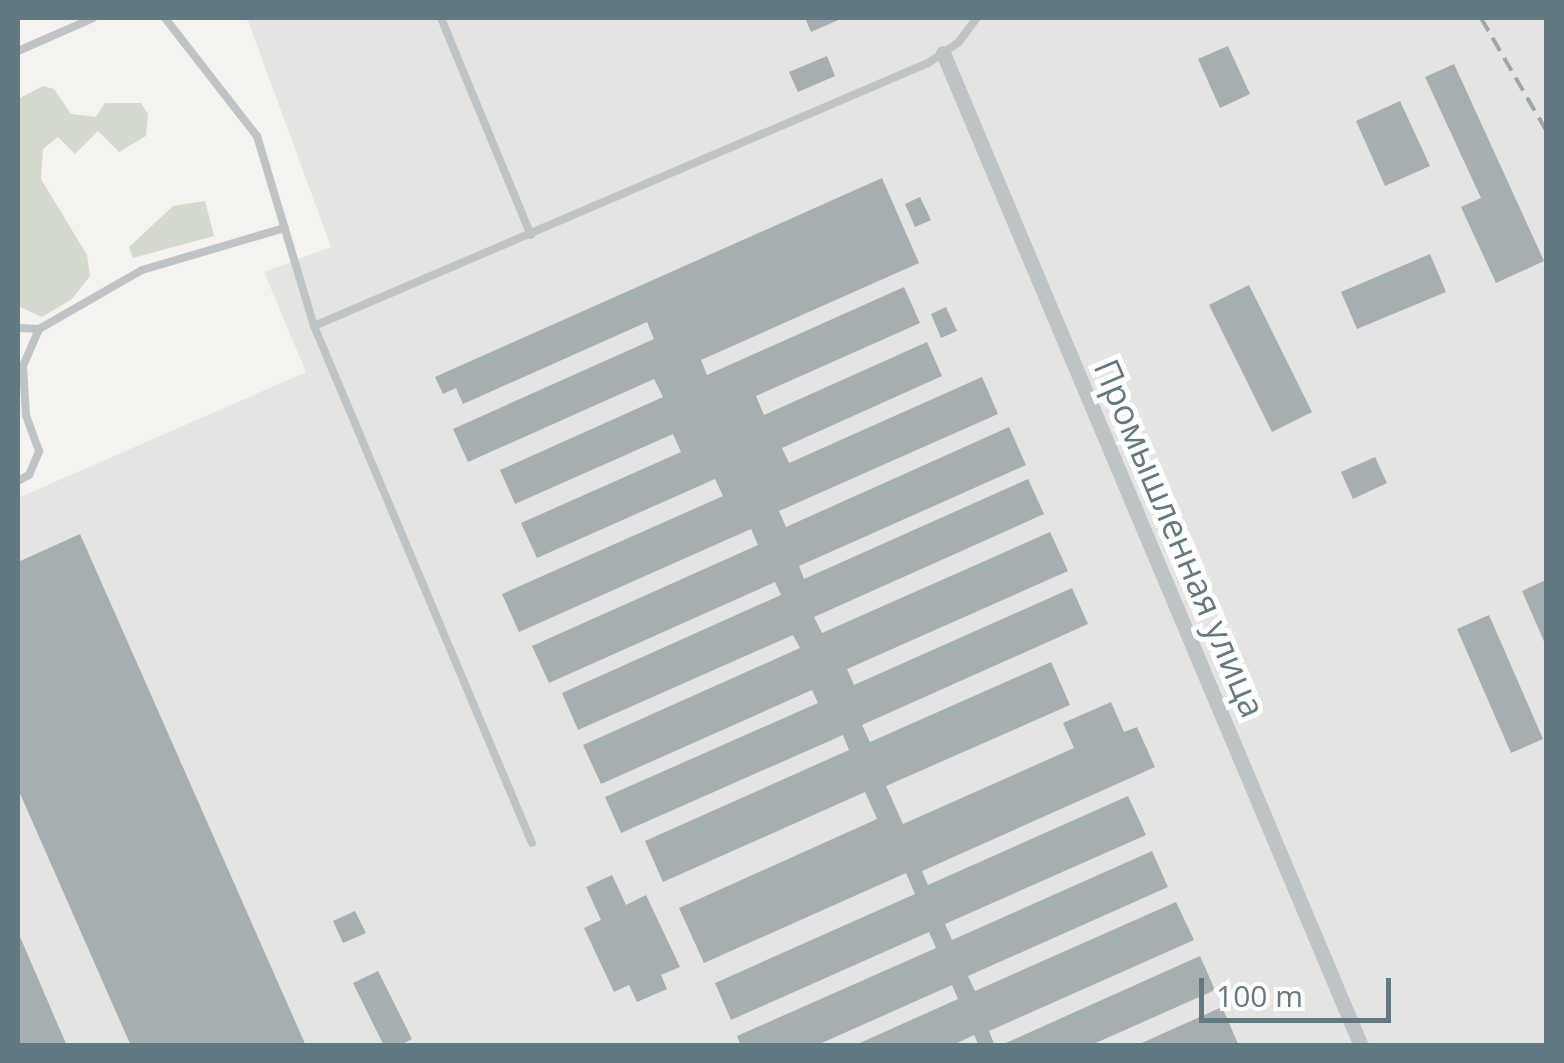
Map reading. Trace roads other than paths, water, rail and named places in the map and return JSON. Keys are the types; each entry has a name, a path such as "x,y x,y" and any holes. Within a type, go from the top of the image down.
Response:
{"street":[{"name":"Промышленная улица","path":"943,53 1361,1046"}],"lane":[{"path":"18,51 93,18"},
{"path":"165,18 257,136 314,326 532,843"},
{"path":"441,18 530,235"},
{"path":"314,326 943,53 978,18"},
{"path":"18,328 39,328 142,270 285,228"},
{"path":"18,481 30,476 39,451 26,416 23,366 39,328"}],"railway":[{"path":"1481,18 1546,130"}]}
